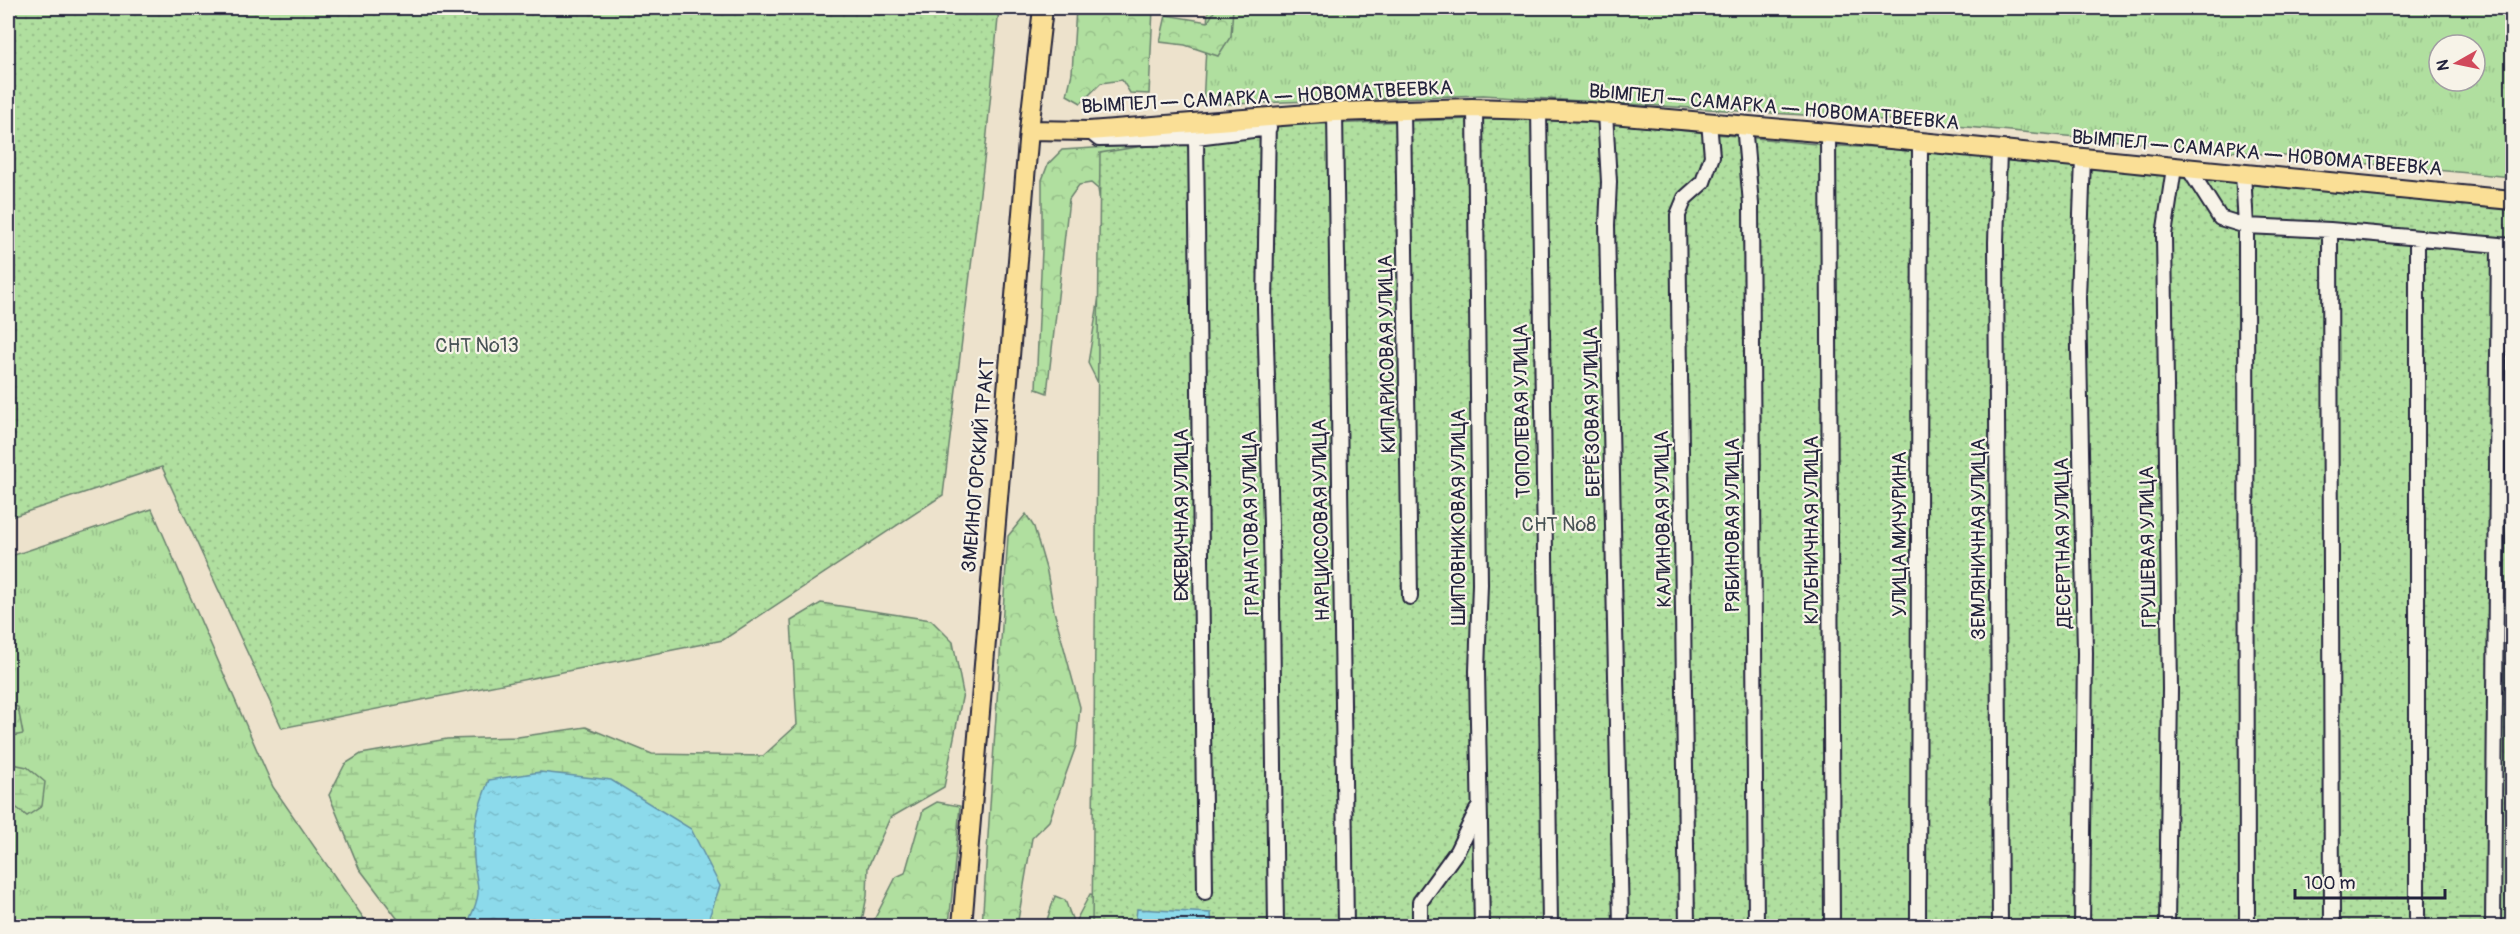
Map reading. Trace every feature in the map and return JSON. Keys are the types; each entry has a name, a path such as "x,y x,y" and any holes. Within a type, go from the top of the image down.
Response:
{"main road":[{"name":"ЗМЕИНОГОРСКИЙ ТРАКТ","path":"962,927 1029,130 1044,8"},
{"name":"ВЫМПЕЛ — САМАРКА — НОВОМАТВЕЕВКА","path":"1029,130 1089,131 1268,123 1335,112 1402,110 1474,108 1605,113 1828,132 2000,151 2512,200"}],"street":[{"name":"ШИПОВНИКОВАЯ УЛИЦА","path":"1474,108 1480,573 1477,671 1482,927"},
{"name":"КИПАРИСОВАЯ УЛИЦА","path":"1402,110 1410,597"},
{"name":"ТОПОЛЕВАЯ УЛИЦА","path":"1539,110 1550,927"},
{"name":"НАРЦИССОВАЯ УЛИЦА","path":"1335,112 1346,927"},
{"name":"БЕРЁЗОВАЯ УЛИЦА","path":"1605,113 1609,182 1607,225 1621,927"},
{"name":"КАЛИНОВАЯ УЛИЦА","path":"1687,927 1678,214 1685,198 1703,182 1709,165 1712,156 1709,122"},
{"path":"1089,131 1099,140 1196,137 1268,123"},
{"name":"ГРАНАТОВАЯ УЛИЦА","path":"1268,123 1265,307 1271,525 1276,927"},
{"name":"РЯБИНОВАЯ УЛИЦА","path":"1744,124 1751,204 1756,927"},
{"name":"КЛУБНИЧНАЯ УЛИЦА","path":"1828,132 1832,927"},
{"name":"ЕЖЕВИЧНАЯ УЛИЦА","path":"1196,137 1200,579 1206,753 1205,892"},
{"name":"УЛИЦА МИЧУРИНА","path":"1918,927 1920,142"},
{"name":"ЗЕМЛЯНИЧНАЯ УЛИЦА","path":"2000,151 1996,242 2000,927"},
{"name":"ДЕСЕРТНАЯ УЛИЦА","path":"2082,927 2085,653 2078,298 2083,159"},
{"path":"2181,168 2220,218 2246,226 2330,230 2506,245 2493,927"},
{"name":"ГРУШЕВАЯ УЛИЦА","path":"2167,927 2170,689 2164,235 2181,168"},
{"path":"2243,173 2246,226 2247,927"},
{"path":"2330,230 2332,927"},
{"path":"2417,238 2417,927"},
{"path":"1420,927 1420,902 1457,851 1479,807"}],"green space":[{"name":"СНТ №13","path":"8,8 999,8 986,144 943,495 723,640 282,728 162,467 8,518"},
{"path":"1076,8 1153,8 1149,94 1130,93 1122,80 1101,83 1081,103 1067,95 1072,73"},
{"path":"1208,8 2512,8 2512,177 1901,121 1483,95 1203,105"},
{"path":"1216,8 1233,8 1231,36 1218,56 1185,45 1160,42 1166,15 1208,22"},
{"name":"СНТ №8","path":"1473,119 1579,120 1825,145 1998,156 2189,179 2512,208 2512,926 1092,926 1100,153 1267,126"},
{"path":"1186,142 1103,393 1088,363 1107,249 1098,189 1091,183 1079,185 1069,199 1047,393 1036,389 1042,249 1042,180 1048,164 1062,150"},
{"path":"152,509 273,787 369,926 8,926 8,557"},
{"path":"1026,514 1034,527 1047,572 1054,611 1080,707 1076,746 1049,821 1032,838 1017,926 982,926 1008,536"},
{"path":"821,603 931,620 953,642 963,693 944,787 890,818 868,867 867,896 861,926 403,926 359,868 329,795 345,764 361,754 447,739 518,737 586,727 652,754 763,756 797,725 791,621"},
{"path":"8,704 18,707 23,734 8,737"},
{"path":"8,763 27,767 45,782 42,806 27,816 8,801"},
{"path":"937,802 960,806 949,926 871,926 896,877 905,873 923,810"},
{"path":"1090,894 1131,903 1134,926 1045,926 1055,896 1065,900 1074,924"}],"water":[{"path":"540,772 611,780 691,829 720,886 706,926 474,926 470,918 478,894 474,859 475,828 489,780"},
{"path":"1137,909 1211,913 1212,926 1135,926"}]}
